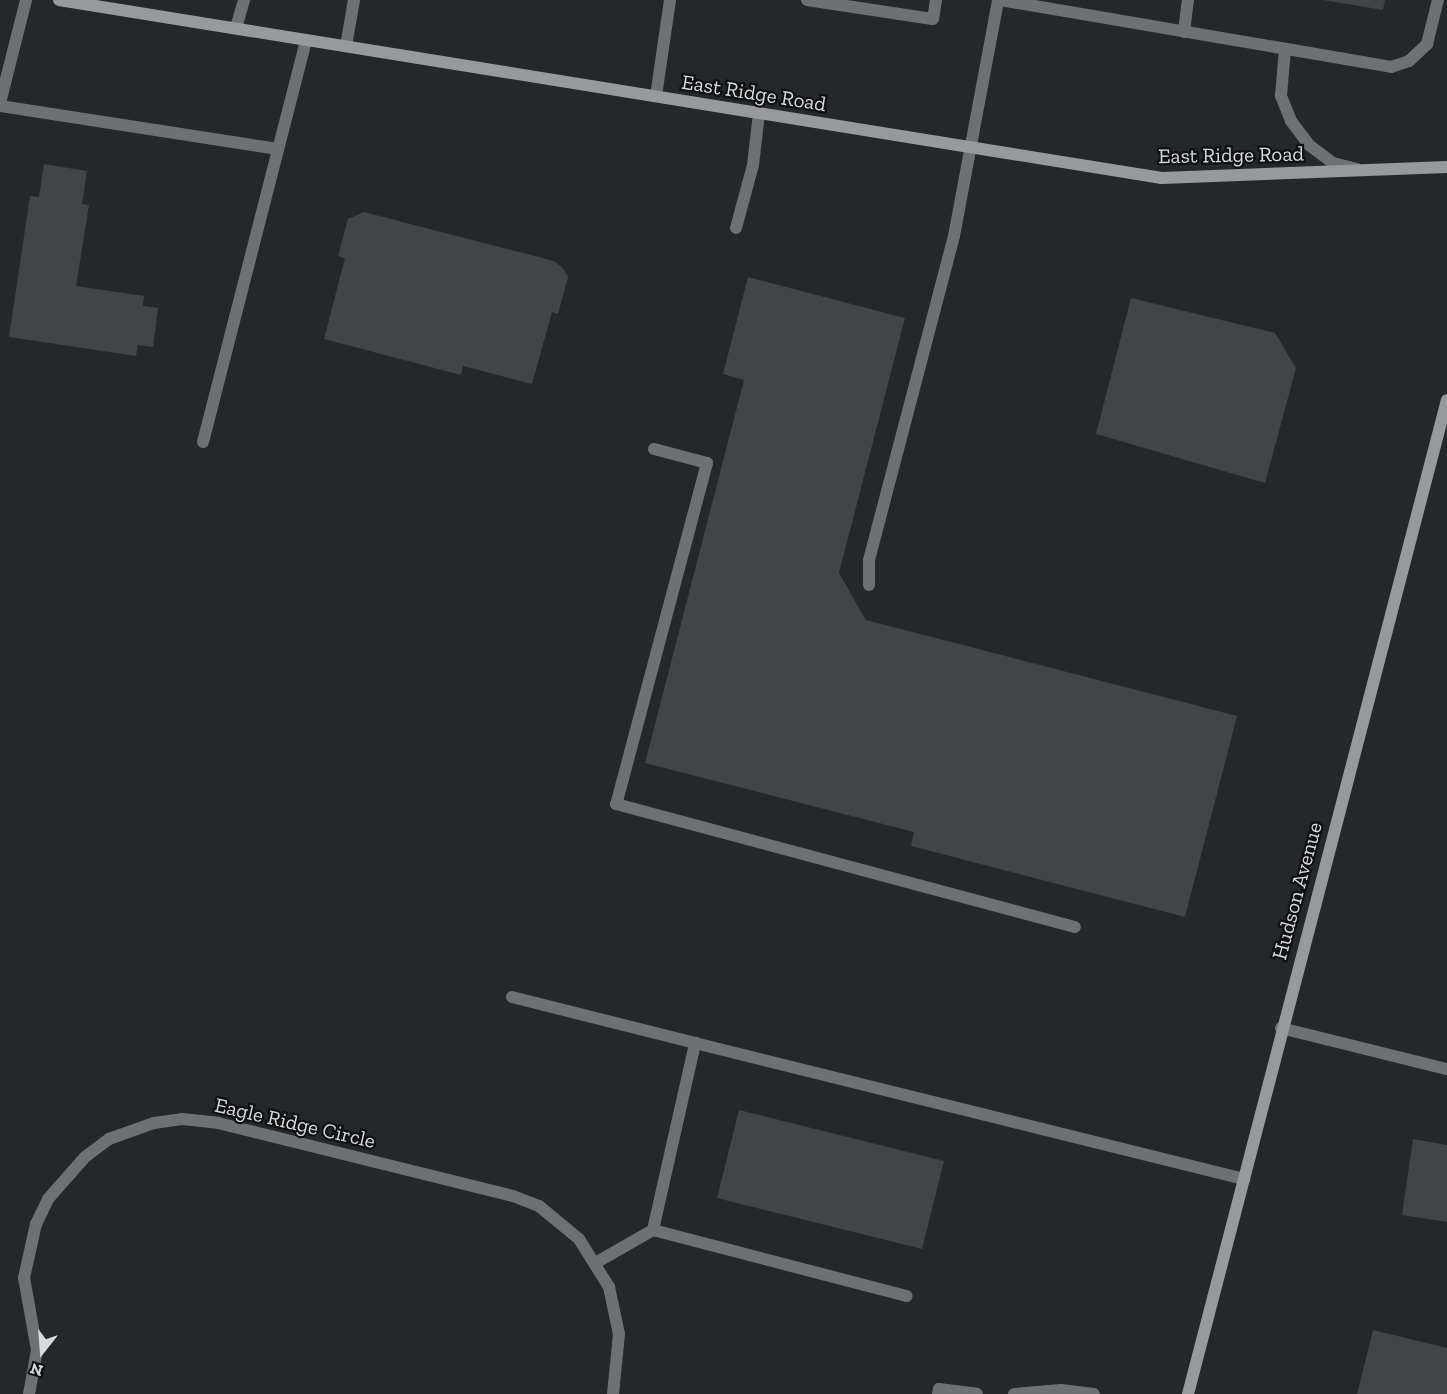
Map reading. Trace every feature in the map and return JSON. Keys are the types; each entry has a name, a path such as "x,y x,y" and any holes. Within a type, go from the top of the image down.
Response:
{"main road":[{"name":"East Ridge Road","path":"59,0 1186,180 1447,167"},
{"name":"Hudson Avenue","path":"1188,1394 1281,1028 1447,400"}],"street":[{"path":"26,0 0,105 278,149"},
{"path":"236,28 244,0"},
{"path":"346,46 354,0"},
{"path":"656,96 670,0"},
{"path":"807,0 933,20 936,0"},
{"path":"869,585 869,560 954,236 969,147 999,0 1391,67 1408,61 1427,44 1438,0"},
{"path":"1184,32 1188,0"},
{"path":"203,442 306,40"},
{"path":"1285,49 1281,96 1291,121 1309,145 1333,163 1364,171"},
{"path":"736,228 753,165 759,113"},
{"path":"654,449 707,463 616,804 1075,927"},
{"path":"512,997 1244,1179"},
{"path":"1281,1028 1447,1069"},
{"path":"653,1230 695,1043"},
{"name":"Eagle Ridge Circle","path":"29,1394 37,1350 24,1278 36,1224 48,1199 85,1156 109,1139 154,1122 182,1119 218,1123 513,1196 559,1220 597,1262 609,1287 619,1334 613,1394"},
{"path":"597,1262 653,1230 907,1296"},
{"path":"938,1394 939,1389 977,1394"},
{"path":"1014,1394 1061,1390 1094,1394"}],"building":[{"path":"1323,0 1385,0 1383,10"},
{"path":"44,164 87,171 82,204 89,205 76,286 144,296 143,306 158,308 153,347 138,345 136,356 9,337 30,196 39,197"},
{"path":"364,212 554,261 563,268 568,277 558,314 552,312 532,384 463,366 461,375 324,339 345,258 338,256 348,219"},
{"path":"748,277 905,318 839,573 866,620 1237,716 1185,917 911,846 914,832 645,763 744,380 723,374"},
{"path":"1131,298 1275,333 1296,368 1265,483 1096,434"},
{"path":"739,1110 944,1161 922,1249 717,1198"},
{"path":"1413,1139 1447,1145 1447,1222 1402,1215"},
{"path":"1373,1330 1447,1348 1447,1394 1357,1394"}]}
